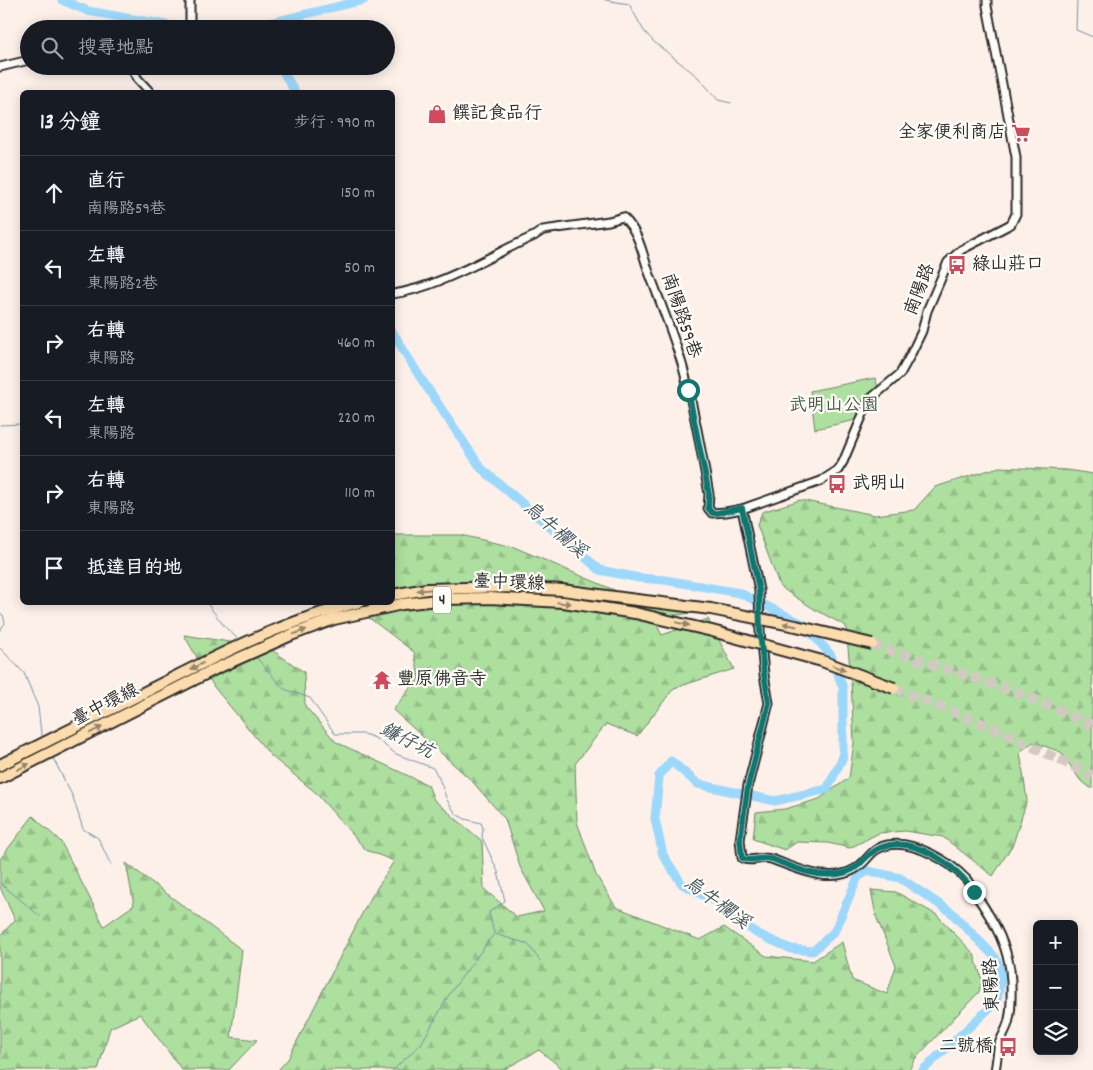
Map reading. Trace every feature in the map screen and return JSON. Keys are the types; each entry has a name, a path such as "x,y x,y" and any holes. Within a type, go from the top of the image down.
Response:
{"highway":[{"name":"臺中環線","path":"395,594 427,589 504,587 562,590 711,609 872,644"},
{"name":"臺中環線","path":"0,778 215,669 291,635 334,619 402,604 446,599 490,598 563,602 635,613 712,631 822,661 894,688"},
{"name":"臺中環線","path":"0,765 271,631 348,605"}],"street":[{"name":"南陽路","path":"717,513 742,508 821,481 838,470 850,449 858,424 869,400 900,374 910,356 922,331 927,311 948,262 961,250 1011,224 1016,214 1016,157 987,0"},
{"path":"190,1 190,20"},
{"path":"0,67 20,62"},
{"path":"136,75 148,90"},
{"name":"南陽路59巷","path":"395,294 431,284 544,230 609,221 623,217 628,222 642,248 682,364 709,494 708,508 712,513 717,513"},
{"name":"東陽路","path":"742,508 758,580 760,631 769,703 745,803 740,840 742,858 745,860 764,857 798,870 824,875 837,875 856,869 872,852 880,848 890,845 903,845 919,848 950,865 966,880 983,906 1005,944 1009,958 1011,980 1009,1022 999,1044 996,1070"}],"green space":[{"name":"武明山公園","path":"875,378 878,387 869,395 856,420 815,429 810,391"},
{"path":"999,467 1067,470 1093,474 1092,789 1080,780 1061,752 1033,742 1020,752 1027,800 1013,844 993,876 943,837 905,831 879,833 850,848 828,843 797,842 785,850 753,839 756,812 785,809 819,799 849,778 854,743 846,626 814,609 780,587 757,525 762,512 800,500 875,515 914,510 935,487"},
{"path":"395,535 460,535 514,547 628,596 685,599 692,613 653,618 662,635 708,619 734,669 674,688 637,736 606,724 575,764 577,822 596,875 616,907 700,940 724,927 766,956 813,961 842,942 852,980 887,994 896,966 876,916 871,890 896,892 937,915 974,954 982,980 979,992 915,1059 909,1070 564,1070 539,1050 503,1070 278,1070 288,1059 367,904 394,861 366,850 315,792 271,756 214,687 184,635 269,648 304,672 305,706 336,742 428,785 434,800 482,841 484,889 517,917 544,911 520,867 505,819 471,780 393,710 419,677 414,652 364,614 374,605 395,605"},
{"path":"33,816 61,842 104,926 134,905 126,863 242,950 231,1037 257,1040 229,1070 182,1070 140,1014 110,1028 98,1070 0,1070 0,936 15,920 0,887 0,859"}],"waterway":[{"path":"62,0 88,11 138,20"},
{"path":"281,20 364,0"},
{"path":"605,0 629,4 644,31 654,42 698,77 718,100 731,103"},
{"path":"1077,0 1076,30 1093,37"},
{"name":"烏牛欄溪","path":"285,75 294,90"},
{"name":"烏牛欄溪","path":"395,336 481,468 600,570 639,578 665,580 740,593 803,624 831,655 843,688 843,757 827,789 775,801 698,784 671,761 659,776 655,819 663,855 682,884 720,904 756,933 791,949 813,951 834,932 858,877 868,871 900,878 951,912 995,957 1002,974 997,1001 923,1070"},
{"name":"鐮仔坑","path":"0,425 20,424"},
{"name":"鐮仔坑","path":"208,605 225,627 239,640"},
{"path":"0,613 3,615 5,623 0,630"},
{"path":"0,648 24,673 38,707 41,733 44,739"},
{"name":"鐮仔坑","path":"256,657 284,689 310,698 335,734 364,734 375,738 396,754 433,768 447,800 456,814 465,819 481,823 483,828 482,837 498,872 505,901 489,912 494,933"},
{"path":"52,756 73,797 83,829 98,838 111,865"},
{"path":"0,883 40,916"},
{"name":"鐮仔坑","path":"393,1070 421,1044 450,993 494,934"},
{"path":"495,934 528,944 540,961"}],"tunnel":[{"path":"872,644 1019,693 1093,725"},
{"path":"894,688 998,730 1093,776"}],"place":[{"name":"饌記食品行","path":"437,114"},
{"name":"全家便利商店","path":"1021,133"},
{"name":"綠山莊口","path":"957,265"},
{"name":"武明山","path":"837,484"},
{"name":"豐原佛音寺","path":"382,680"},
{"name":"二號橋","path":"1008,1047"}],"route":[{"path":"688,390 709,494 708,508 712,513 742,508 752,561 758,580 760,631 769,703 745,803 740,840 742,858 753,860 764,857 798,870 824,875 837,875 856,869 872,852 880,848 890,845 903,845 919,848 950,865 966,880 974,892"}]}
